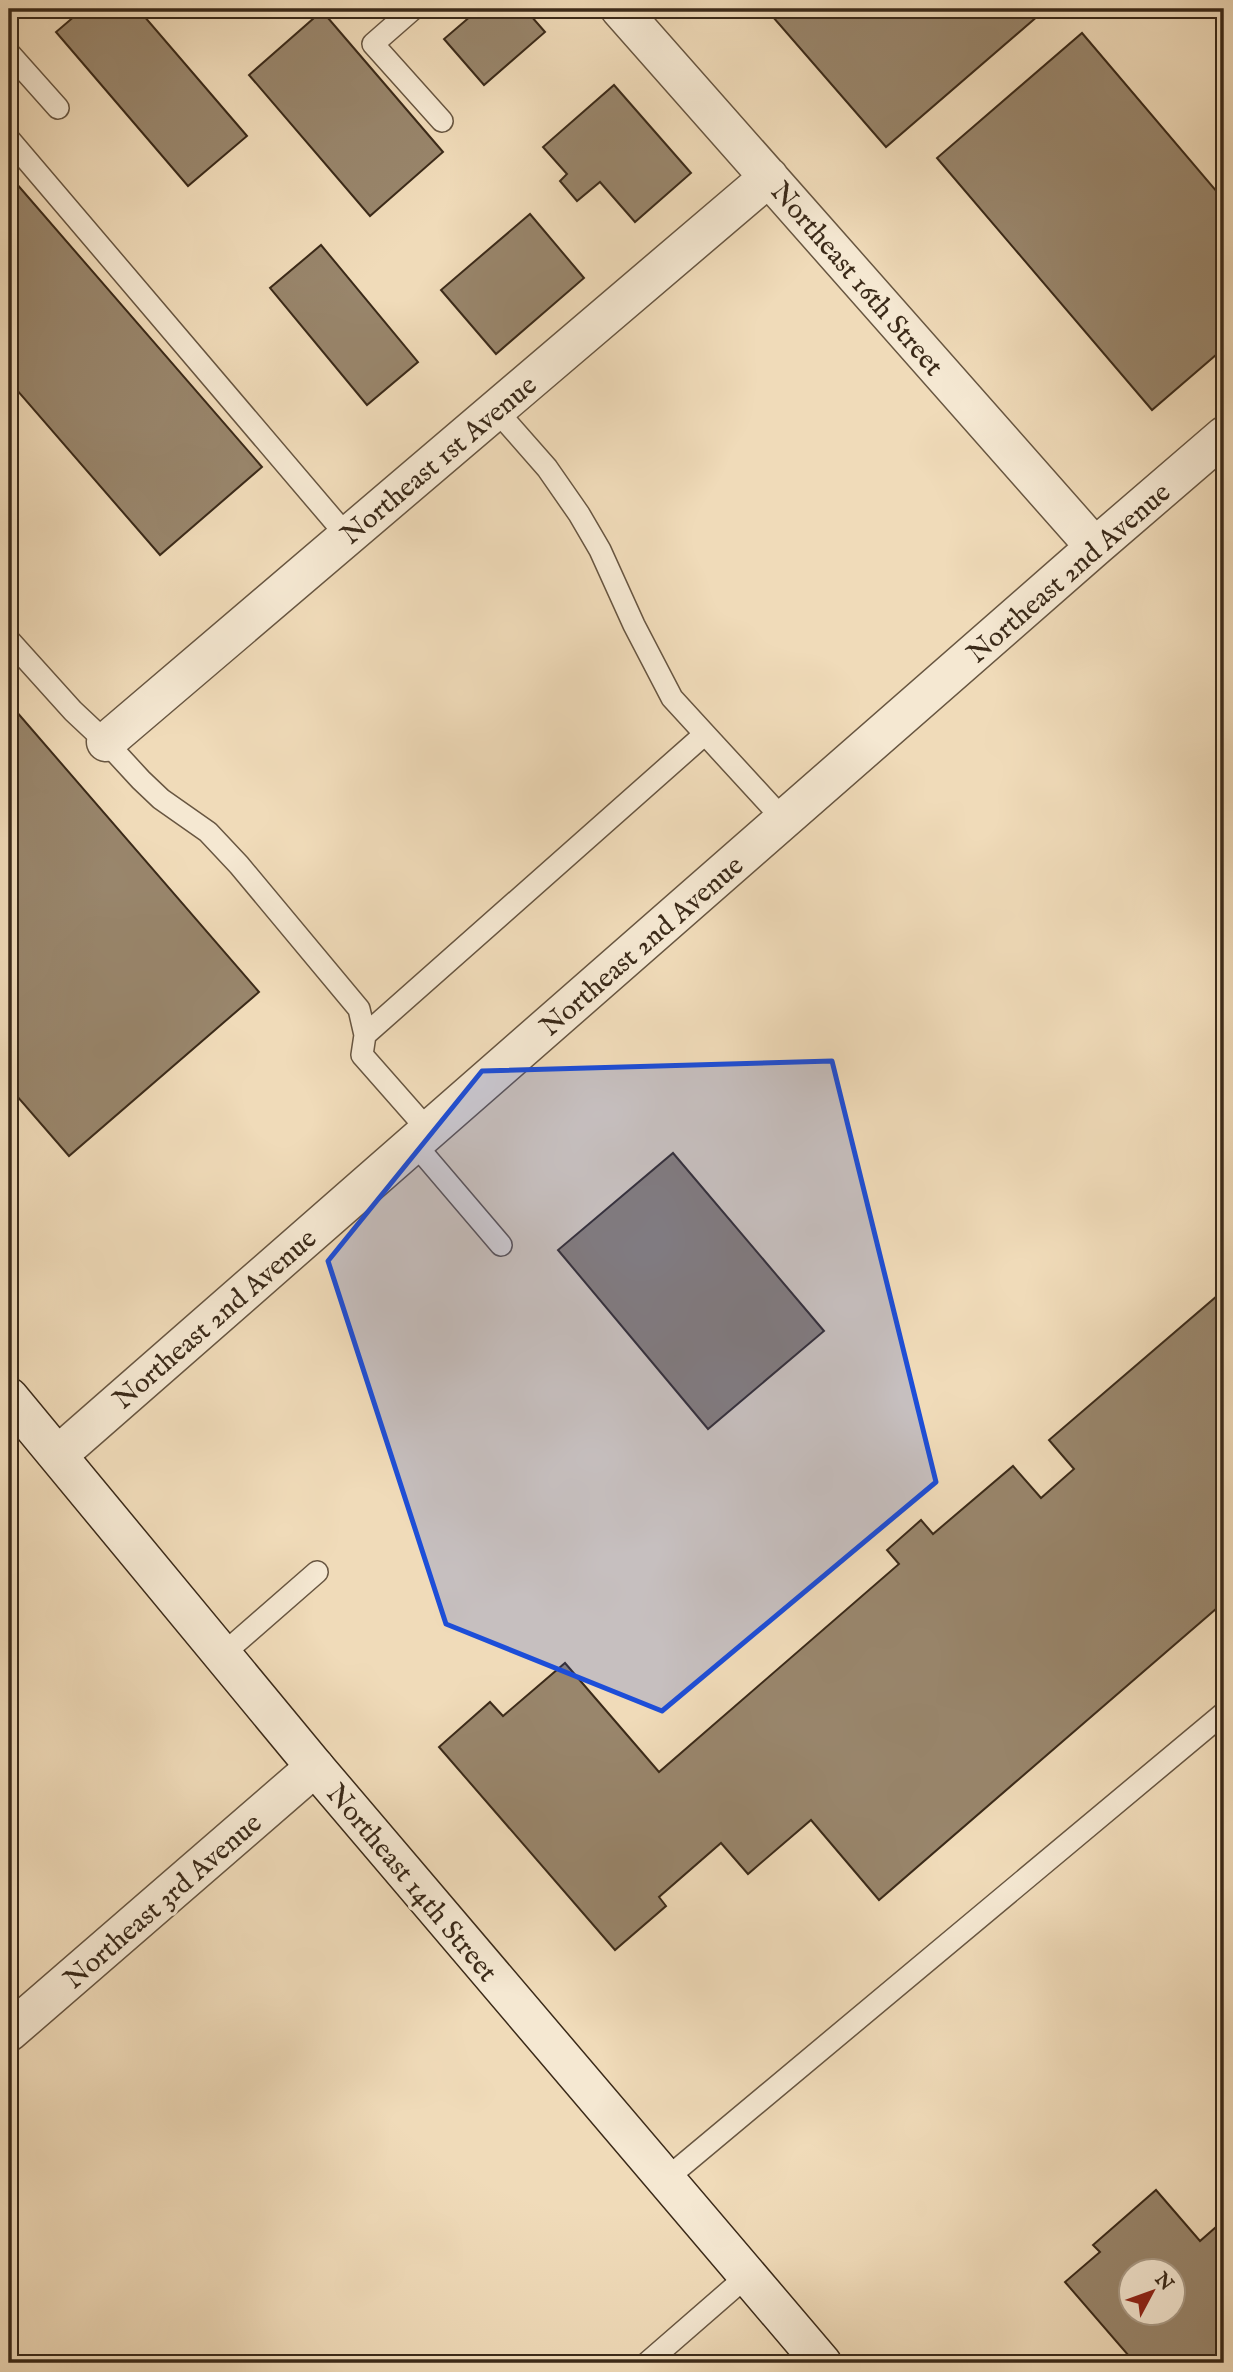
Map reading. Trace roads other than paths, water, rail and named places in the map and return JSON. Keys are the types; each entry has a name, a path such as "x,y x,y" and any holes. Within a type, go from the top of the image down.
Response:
{"street":[{"name":"Northeast 16th Street","path":"620,9 1096,547"},
{"name":"Northeast 1st Avenue","path":"106,742 769,177"},
{"name":"Northeast 2nd Avenue","path":"58,1455 1224,436"},
{"name":"Northeast 14th Street","path":"9,1396 315,1767 822,2363"},
{"name":"Northeast 3rd Avenue","path":"9,2032 315,1767"}],"lane":[{"path":"413,9 373,44 442,121"},
{"path":"9,53 58,108"},
{"path":"9,139 347,536"},
{"path":"496,410 547,468 579,514 600,550 634,625 672,698 784,820"},
{"path":"9,640 73,711 161,799 208,832 239,865 359,1009 365,1035 362,1055 501,1245"},
{"path":"365,1035 705,734"},
{"path":"223,1654 317,1572"},
{"path":"666,2179 1224,1713"},
{"path":"647,2363 747,2276"}]}
